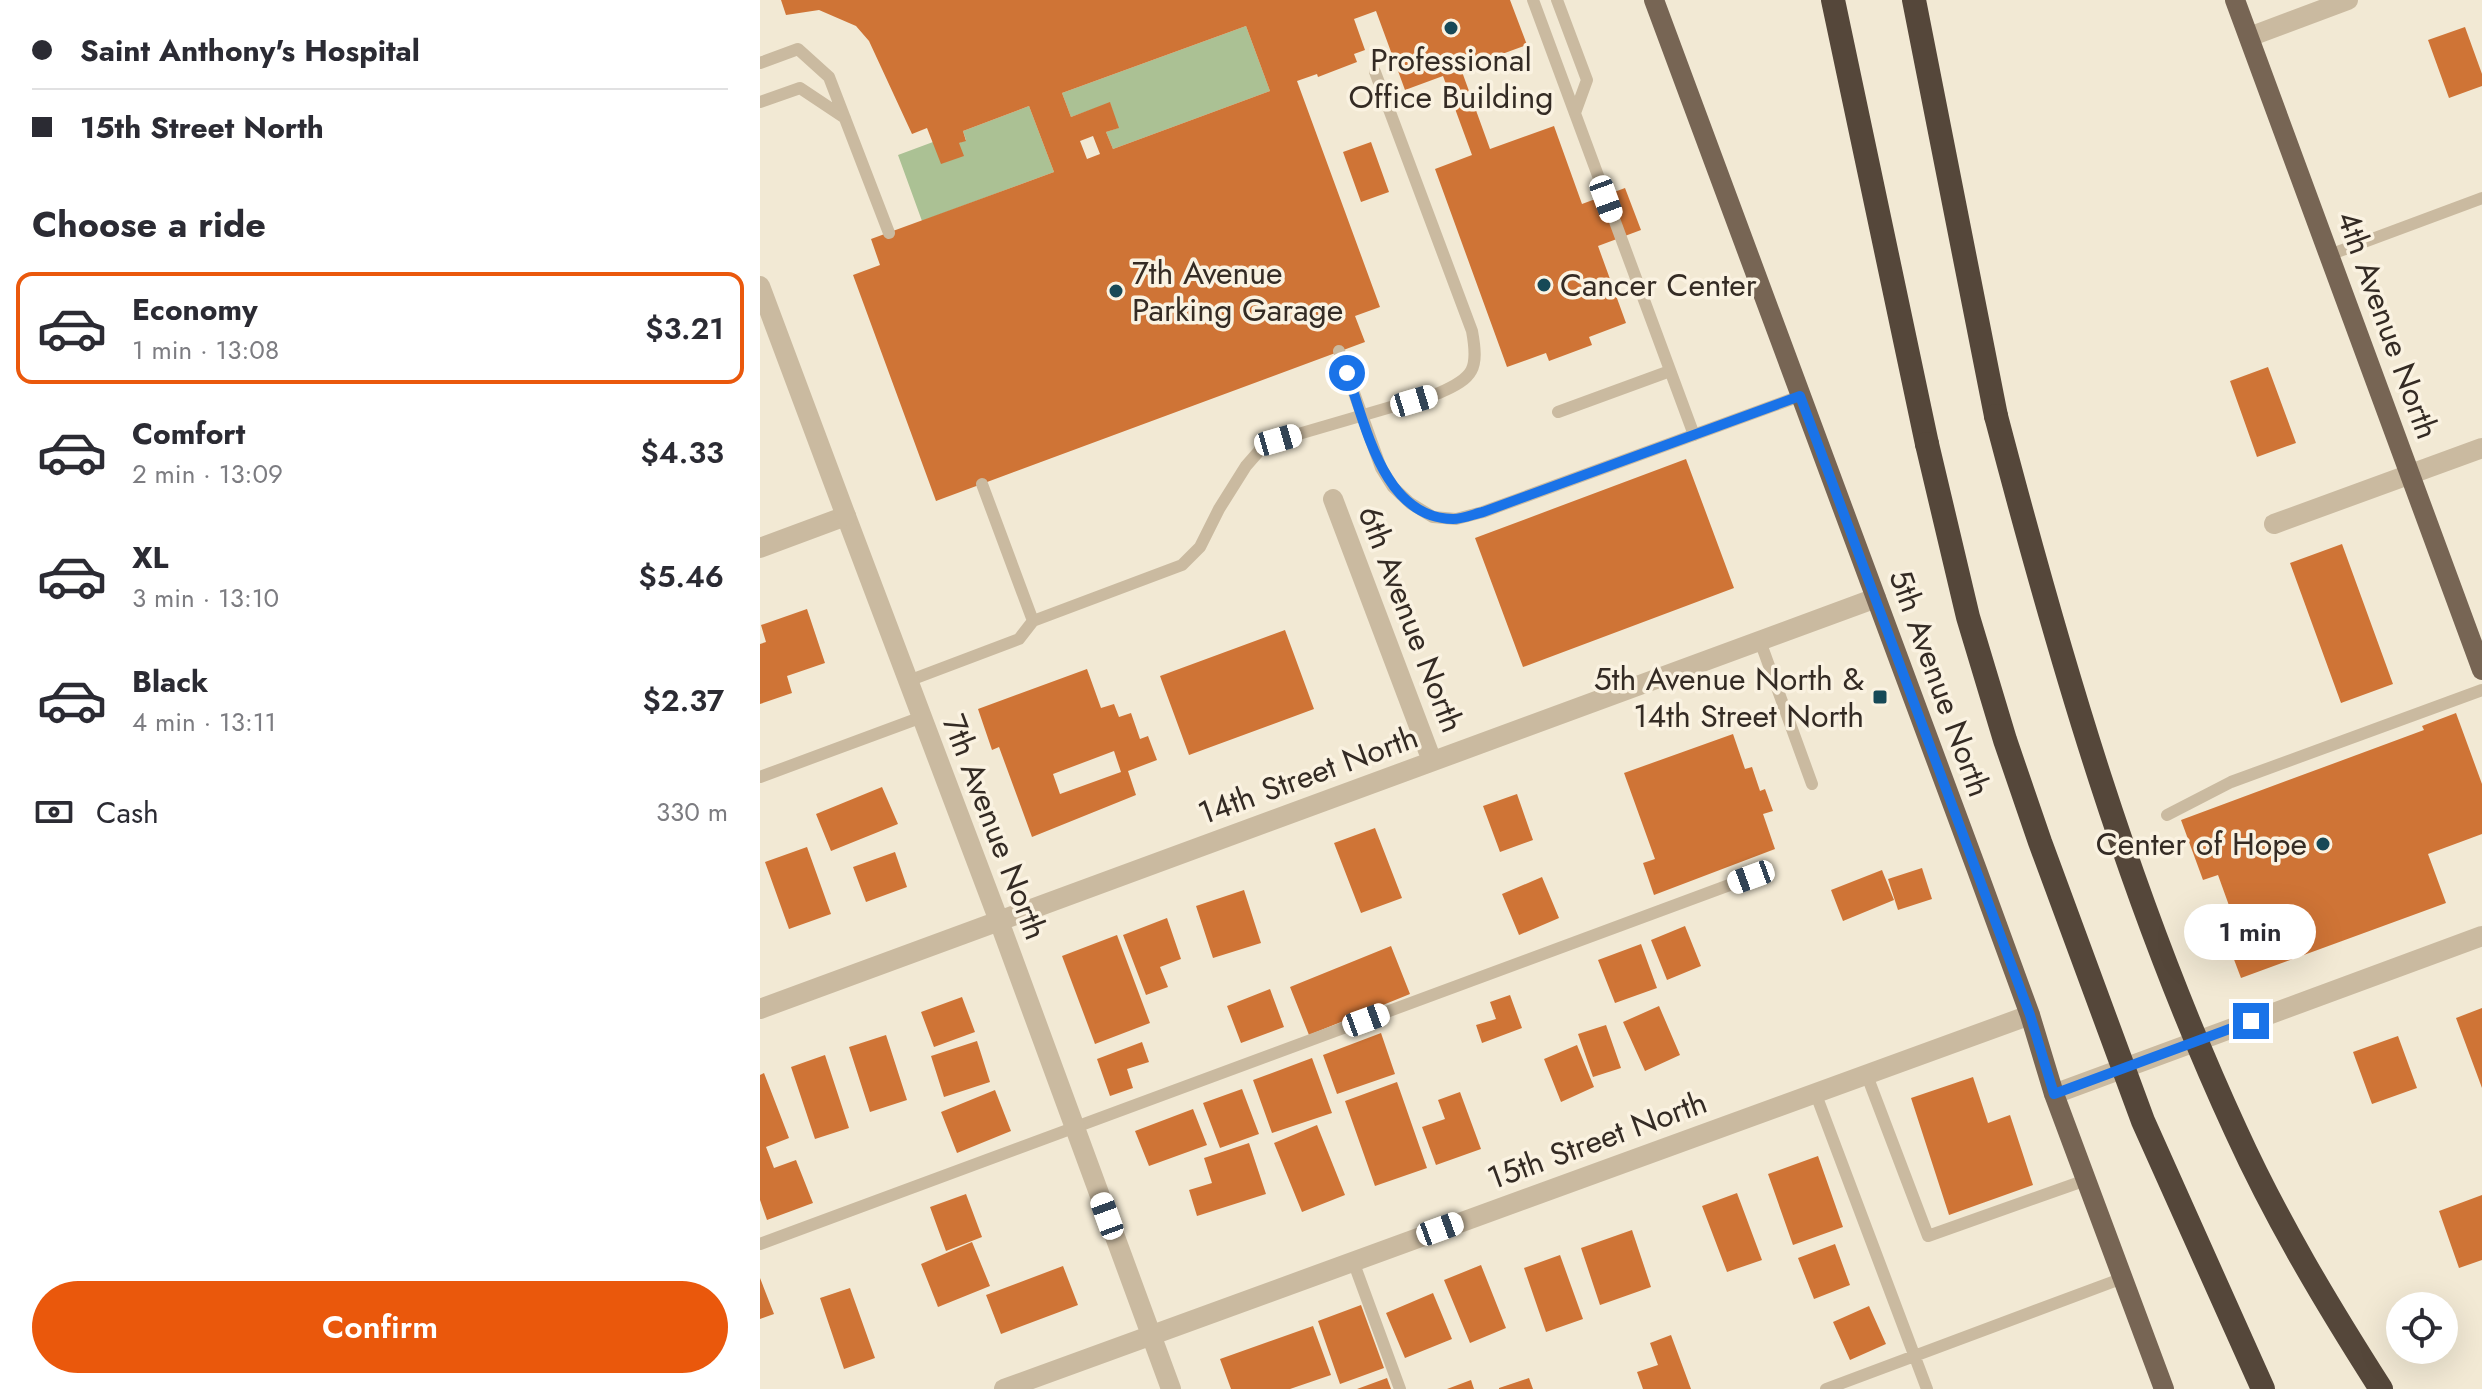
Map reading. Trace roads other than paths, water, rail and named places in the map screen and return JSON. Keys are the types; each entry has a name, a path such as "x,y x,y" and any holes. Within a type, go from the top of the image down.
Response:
{"highway":[{"path":"1833,0 1927,444 1968,617 2005,740 2143,1121 2263,1389"},
{"path":"1914,2 1996,416 2065,669 2108,808 2169,976 2237,1134 2336,1318 2381,1389"}],"main road":[{"name":"5th Avenue North","path":"1654,0 2030,1015 2054,1094 2164,1389"},
{"name":"4th Avenue North","path":"2235,0 2482,670"}],"street":[{"path":"2249,37 2348,0"},
{"name":"7th Avenue North","path":"760,286 1171,1389"},
{"path":"2274,524 2482,448"},
{"name":"6th Avenue North","path":"1333,499 1432,761"},
{"path":"760,548 846,516"},
{"name":"14th Street North","path":"760,1009 1876,598"},
{"path":"2054,1094 2482,936"},
{"name":"15th Street North","path":"1004,1389 2030,1015"}],"lane":[{"path":"1533,0 1694,435"},
{"path":"1557,0 1587,80 1575,113"},
{"path":"760,63 798,49 829,77 889,233"},
{"path":"908,681 1019,639 1033,621 1182,565 1200,547 1246,466 1260,450 1278,440 1456,386 1469,376 1477,354 1472,331 1375,72"},
{"path":"760,102 800,88 845,118"},
{"path":"2329,255 2482,198"},
{"path":"1339,351 1381,468 1393,487 1410,503 1433,517 1456,519 1483,512 1800,396"},
{"path":"1558,412 1670,371"},
{"path":"982,484 1033,621"},
{"path":"1760,641 1812,784"},
{"path":"2167,815 2231,782 2482,690"},
{"path":"760,777 922,717"},
{"path":"760,1244 1751,877"},
{"path":"1866,1073 1928,1236 2086,1180"},
{"path":"1815,1092 1927,1389"},
{"path":"1353,1261 1400,1389"},
{"path":"1826,1389 2123,1278"}],"place":[{"name":"Professional Office Building","path":"1451,28"},
{"name":"Cancer Center","path":"1544,285"},
{"name":"7th Avenue Parking Garage","path":"1116,291"},
{"name":"5th Avenue North & 14th Street North","path":"1880,697"},
{"name":"Center of Hope","path":"2323,844"}]}
